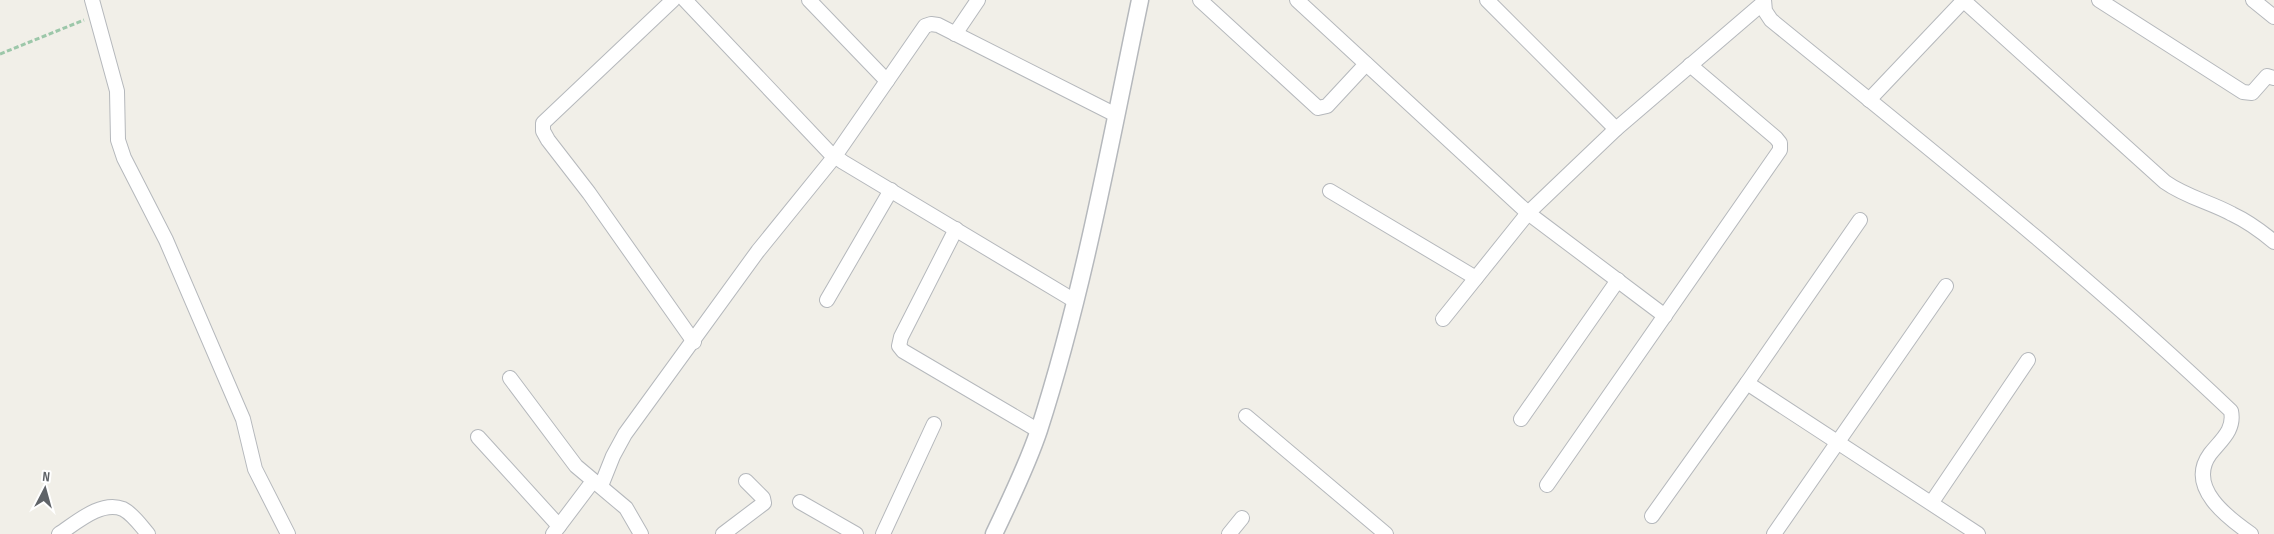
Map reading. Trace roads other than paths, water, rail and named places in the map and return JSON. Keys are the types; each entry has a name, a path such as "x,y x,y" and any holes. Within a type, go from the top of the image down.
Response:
{"street":[{"path":"92,0 117,91 118,140 124,158 163,234 243,419 255,469 288,534"},
{"path":"673,0 542,123 548,140 589,193 694,342"},
{"path":"685,0 810,133 835,156 1075,301"},
{"path":"809,0 887,81"},
{"path":"955,34 978,0"},
{"path":"994,534 1039,431 1075,301 1140,0"},
{"path":"1200,0 1318,108 1327,106 1366,64"},
{"path":"1296,0 1528,213 1665,316"},
{"path":"1487,0 1616,129"},
{"path":"1870,100 1964,0 2165,182 2182,193 2231,213 2274,242"},
{"path":"2099,0 2243,92 2252,93 2267,76 2274,78"},
{"path":"2253,0 2274,17"},
{"path":"1443,319 1528,213 1616,129 1760,2 1771,20 2072,269 2230,412 2233,421 2230,430 2208,456 2203,469 2204,483 2217,506 2235,523 2251,534"},
{"path":"478,438 556,530 597,484 618,446 758,251 835,156 925,26 931,24 938,25 1116,115"},
{"path":"1547,485 1777,157 1780,150 1780,143 1776,138 1690,65"},
{"path":"827,300 891,190"},
{"path":"1330,191 1476,278"},
{"path":"1652,516 1860,220"},
{"path":"956,229 901,337 899,346 903,351 1039,431"},
{"path":"1520,419 1618,280"},
{"path":"1774,534 1946,286"},
{"path":"1932,502 2028,360"},
{"path":"510,378 565,452 597,484 626,508 641,534"},
{"path":"1747,383 1932,502 1978,534"},
{"path":"1246,416 1386,534"},
{"path":"883,534 934,424"},
{"path":"723,534 764,503 763,498 746,481"},
{"path":"800,502 856,534"},
{"path":"59,534 102,508 112,507 123,509 148,534"},
{"path":"1229,534 1242,518"}]}
